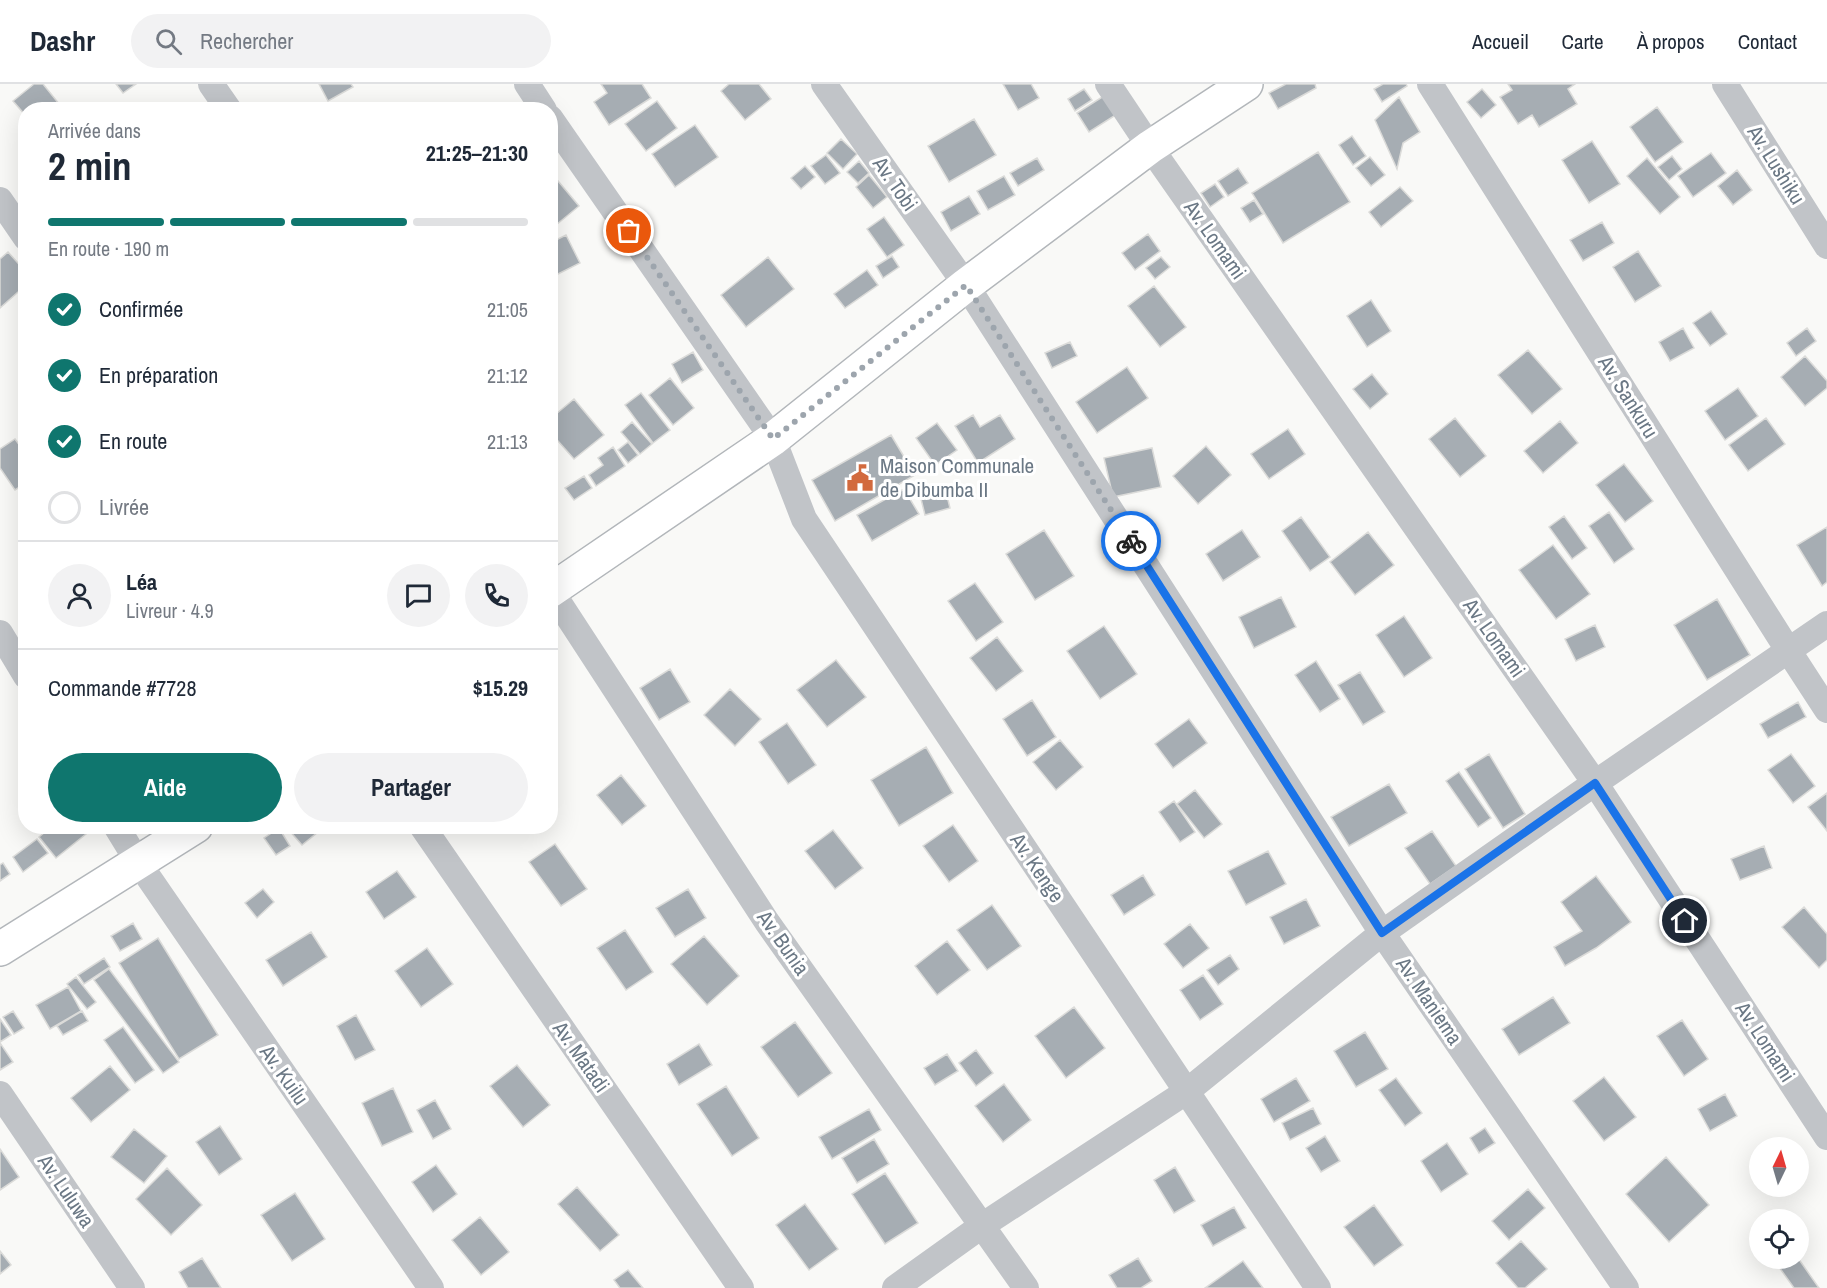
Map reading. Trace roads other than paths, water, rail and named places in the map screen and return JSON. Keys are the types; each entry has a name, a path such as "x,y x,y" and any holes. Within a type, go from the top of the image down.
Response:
{"highway":[{"path":"558,585 773,439 966,285 1150,147 1246,84"},
{"path":"0,950 183,834"}],"street":[{"path":"211,84 223,102"},
{"path":"527,84 539,102"},
{"name":"Av. Tobi","path":"824,84 966,285"},
{"name":"Av. Lomami","path":"1108,84 1595,783 1827,1137"},
{"name":"Av. Sankuru","path":"1430,84 1827,710"},
{"name":"Av. Lushiku","path":"1725,84 1827,246"},
{"name":"Av. Kenge","path":"558,130 773,439 804,519 1318,1288"},
{"path":"0,200 18,226"},
{"name":"Av. Maniema","path":"966,285 1382,933 1626,1288"},
{"name":"Av. Bunia","path":"558,601 767,922 1026,1288"},
{"path":"895,1288 983,1225 1186,1092 1382,933 1827,624"},
{"path":"0,633 18,663"},
{"name":"Av. Kuilu","path":"121,834 431,1288"},
{"name":"Av. Matadi","path":"428,834 741,1288"},
{"name":"Av. Luluwa","path":"0,1094 132,1288"}],"place":[{"name":"Maison Communale de Dibumba II","path":"860,478"}]}
